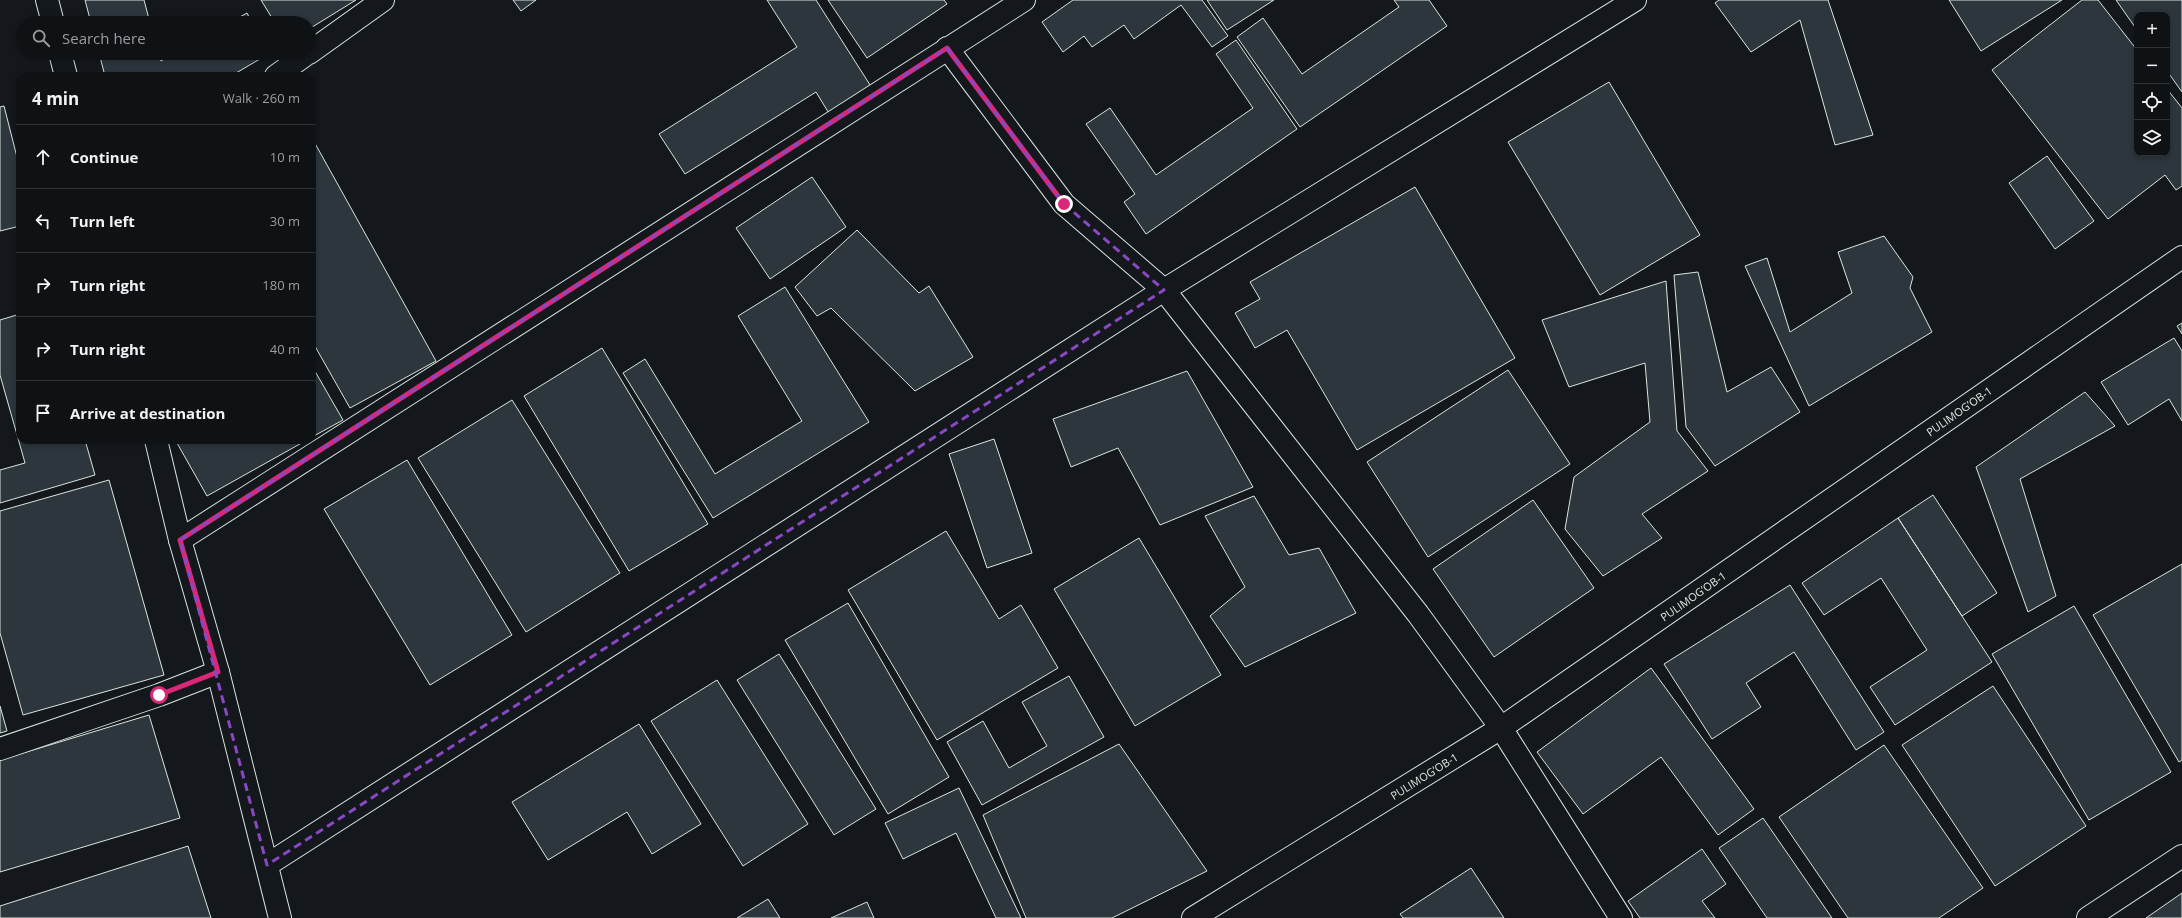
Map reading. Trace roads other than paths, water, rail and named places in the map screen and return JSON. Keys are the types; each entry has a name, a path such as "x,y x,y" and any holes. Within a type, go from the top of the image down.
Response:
{"street":[{"path":"47,0 51,16"},
{"path":"316,48 383,0"},
{"path":"180,540 1024,0"},
{"path":"267,865 1164,290 1635,0"},
{"path":"947,48 1064,204 1164,290 1418,614 1501,728 1621,918"},
{"path":"62,60 65,72"},
{"path":"282,72 299,60"},
{"name":"PULIMOG’OB-1","path":"1193,918 1501,728 2182,258"},
{"path":"157,444 180,540 218,672 280,918"},
{"path":"0,749 159,695 218,672"},
{"path":"2088,918 2182,856"}]}
